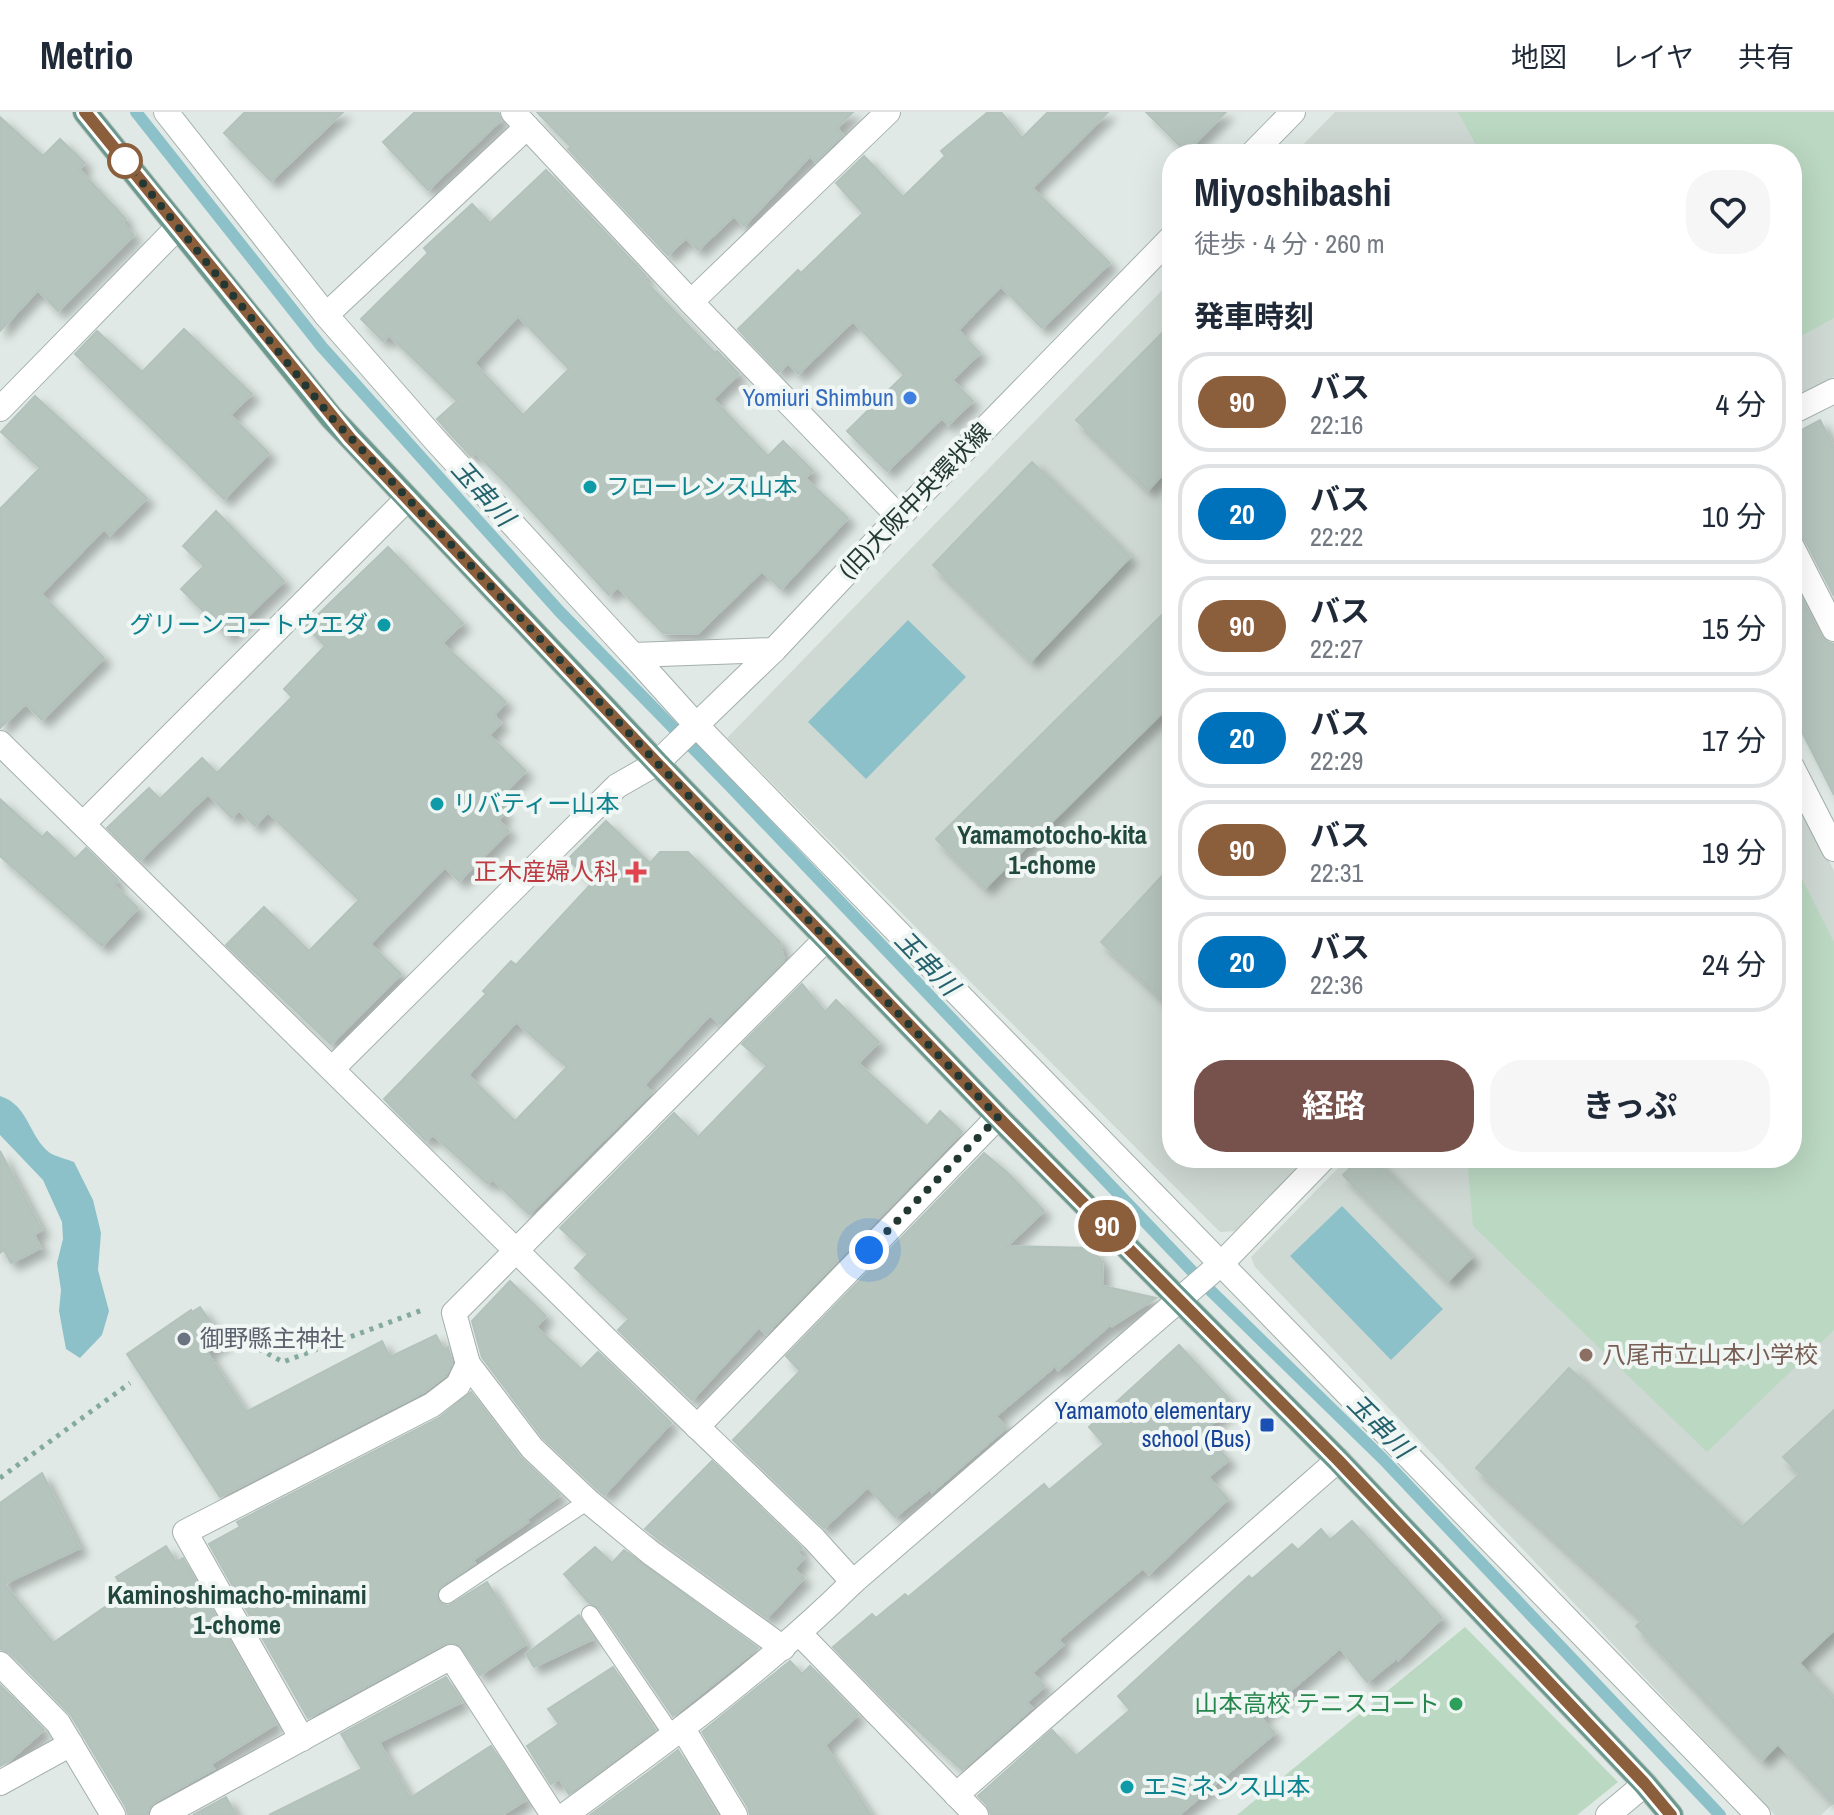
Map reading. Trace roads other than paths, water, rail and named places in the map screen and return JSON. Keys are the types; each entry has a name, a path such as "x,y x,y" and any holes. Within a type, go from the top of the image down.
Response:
{"main road":[{"path":"85,112 331,417 407,499 998,1117 1338,1460 1671,1815"}],"street":[{"path":"166,112 326,315 437,442 697,726 1223,1262 1758,1815"},
{"path":"691,302 888,112"},
{"path":"1262,144 1293,112"},
{"path":"326,315 520,120 899,517"},
{"path":"0,409 178,227"},
{"name":"(旧)大阪中央環状線","path":"333,1068 617,786 657,763 774,650 1162,247"},
{"path":"1802,407 1834,391"},
{"path":"83,824 407,499"},
{"path":"1802,567 1834,629"},
{"path":"633,655 774,650"},
{"path":"0,743 814,1539 853,1582"},
{"path":"1802,787 1834,849"},
{"path":"826,939 454,1313 468,1364 532,1448 588,1501 651,1553 791,1641 976,1815"},
{"path":"697,1427 998,1117"},
{"path":"565,1815 678,1733 791,1641 853,1582 1223,1262 1314,1168"},
{"path":"302,1739 185,1532 432,1405 458,1385 468,1364"},
{"path":"956,1795 1338,1460"},
{"path":"162,1815 451,1657 553,1815"},
{"path":"0,1664 58,1723 113,1815"},
{"path":"678,1733 735,1815"},
{"path":"0,1783 71,1744"},
{"path":"1608,1815 1645,1784"}],"lane":[{"path":"447,1595 588,1501"},
{"path":"590,1614 678,1733"}],"water":[{"path":"908,620 966,677 866,779 808,722"},
{"path":"0,1096 17,1106 50,1153 74,1162 93,1200 101,1233 98,1270 109,1311 102,1335 80,1358 66,1349 59,1311 61,1290 57,1263 63,1239 62,1222 43,1180 0,1135"},
{"path":"1342,1206 1443,1309 1391,1360 1290,1256"}],"waterway":[{"name":"玉串川","path":"136,112 322,347 560,612 1210,1290 1383,1459 1720,1815"}],"place":[{"name":"Yomiuri Shimbun","path":"910,398"},
{"name":"フローレンス山本","path":"590,487"},
{"name":"グリーンコートウエダ","path":"384,625"},
{"name":"リバティー山本","path":"437,804"},
{"name":"正木産婦人科","path":"636,872"},
{"name":"御野縣主神社","path":"184,1339"},
{"name":"八尾市立山本小学校","path":"1586,1355"},
{"name":"Yamamoto elementary school (Bus)","path":"1267,1425"},
{"name":"山本高校 テニスコート","path":"1456,1704"},
{"name":"エミネンス山本","path":"1127,1787"}],"district":[{"name":"Yamamotocho-kita 1-chome","path":"1052,850"},
{"name":"Kaminoshimacho-minami 1-chome","path":"237,1610"}]}
